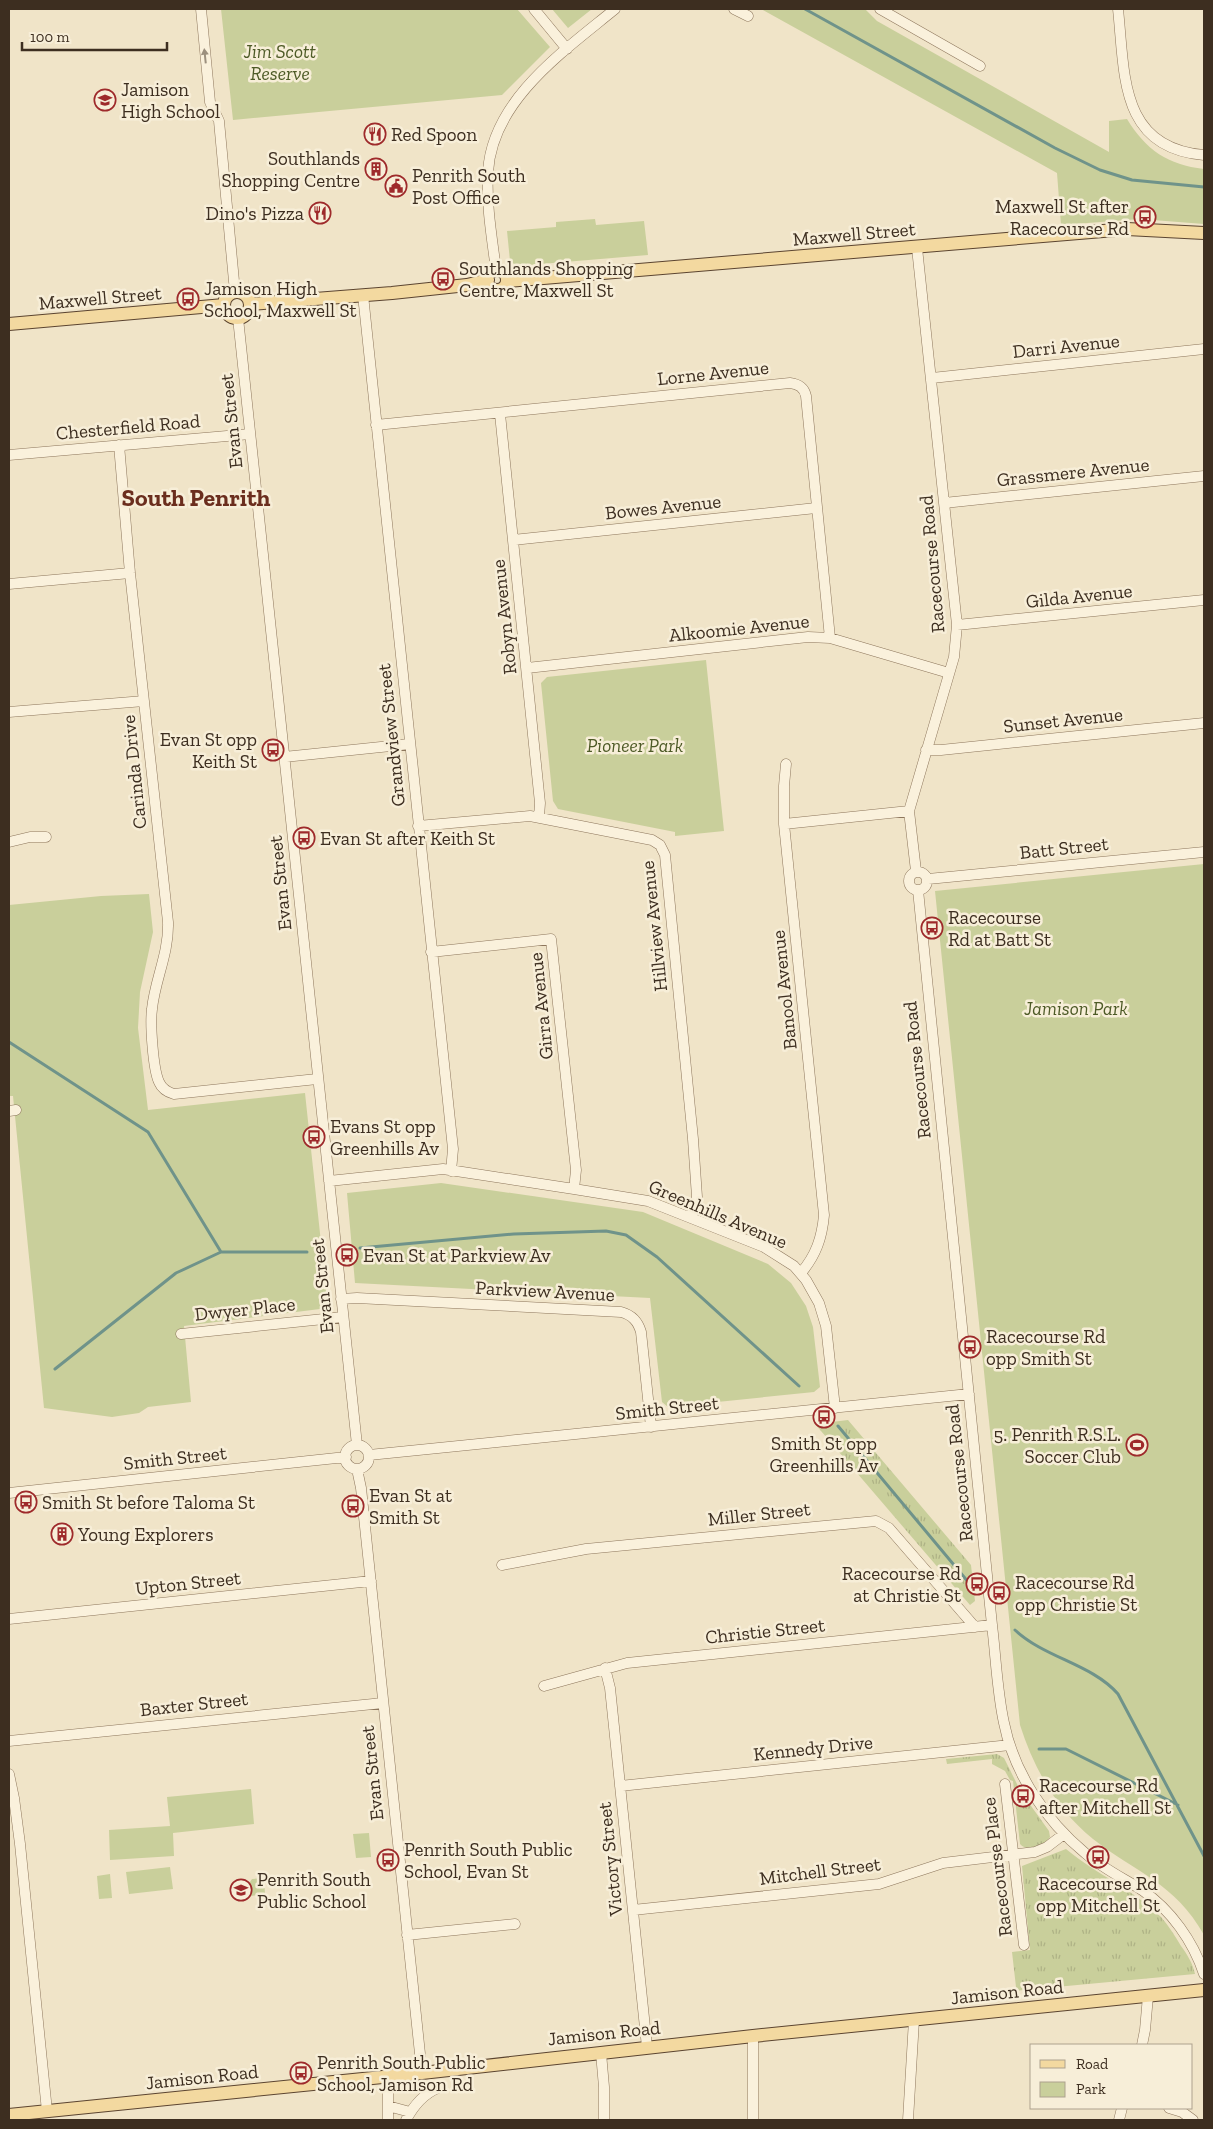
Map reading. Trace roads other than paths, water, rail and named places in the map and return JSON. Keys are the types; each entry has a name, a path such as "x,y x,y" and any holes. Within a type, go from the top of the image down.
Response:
{"main road":[{"name":"Maxwell Street","path":"507,281 1127,229 1204,233"},
{"path":"496,270 504,273 507,281 502,288 497,289 489,286 488,280 491,272 496,270"},
{"path":"250,304 462,286 488,280"},
{"path":"235,292 244,294 250,304 245,315 238,318 228,314 224,305 226,298 235,292"},
{"name":"Maxwell Street","path":"9,324 224,305"},
{"name":"Jamison Road","path":"16,2117 47,2112 388,2077 647,2047 1204,1990"}],"street":[{"path":"201,9 210,102 219,121 235,292"},
{"path":"534,9 567,49"},
{"path":"496,270 487,186 489,159 494,138 510,106 520,94 567,49 615,9"},
{"path":"734,9 748,16"},
{"path":"880,9 980,66"},
{"path":"1118,9 1127,91 1136,116 1148,131 1169,146 1204,155"},
{"name":"Racecourse Road","path":"916,872 909,811 956,648 957,625 917,248"},
{"name":"Grandview Street","path":"364,295 376,425 453,1149 451,1170"},
{"name":"Evan Street","path":"238,318 357,1445"},
{"name":"Darri Avenue","path":"932,378 1204,350"},
{"name":"Lorne Avenue","path":"376,425 794,383 802,388 806,396 830,638"},
{"name":"Robyn Avenue","path":"500,414 527,668 540,803 539,817"},
{"name":"Chesterfield Road","path":"9,455 250,434"},
{"name":"Carinda Drive","path":"119,446 130,573 168,922 166,950 153,999 151,1020 157,1077 166,1091 179,1094 317,1078"},
{"name":"Grassmere Avenue","path":"944,503 1204,476"},
{"name":"Bowes Avenue","path":"513,540 816,508"},
{"path":"9,584 130,573"},
{"name":"Gilda Avenue","path":"957,625 1204,600"},
{"name":"Alkoomie Avenue","path":"527,668 808,637 830,638 949,673"},
{"path":"9,712 144,701"},
{"name":"Sunset Avenue","path":"926,750 1204,723"},
{"path":"284,757 410,744"},
{"name":"Banool Avenue","path":"786,764 784,824 824,1214 819,1245 812,1260 801,1273"},
{"path":"784,824 909,811"},
{"name":"Hillview Avenue","path":"418,826 527,816 652,840 660,845 664,851 695,1157 698,1197 691,1218"},
{"path":"9,842 30,837 46,837"},
{"name":"Batt Street","path":"928,879 1204,852"},
{"path":"916,872 925,873 928,879 925,887 918,890 912,887 909,882 910,875 916,872"},
{"name":"Racecourse Road","path":"918,890 992,1625 1004,1723 1010,1745 1021,1772 1034,1795 1064,1834 1096,1862 1143,1891 1167,1911 1190,1943 1204,1974"},
{"name":"Girra Avenue","path":"431,952 552,939 576,1170 574,1189"},
{"name":"Greenhills Avenue","path":"329,1181 439,1169 574,1189 648,1201 773,1251 801,1273 815,1295 824,1318 835,1408"},
{"name":"Parkview Avenue","path":"341,1299 357,1298 628,1314 638,1322 641,1332 651,1427"},
{"name":"Dwyer Place","path":"181,1334 343,1316"},
{"name":"Smith Street","path":"369,1456 969,1394"},
{"path":"357,1445 366,1449 369,1456 364,1466 357,1469 350,1466 346,1457 350,1448 357,1445"},
{"name":"Smith Street","path":"9,1493 346,1457"},
{"name":"Evan Street","path":"357,1469 361,1488 422,2073"},
{"name":"Miller Street","path":"502,1565 586,1549 876,1520 888,1528 975,1627"},
{"name":"Upton Street","path":"9,1619 371,1581"},
{"name":"Christie Street","path":"544,1686 627,1663 992,1625"},
{"name":"Victory Street","path":"606,1668 610,1683 647,2047"},
{"name":"Baxter Street","path":"9,1741 383,1702"},
{"name":"Kennedy Drive","path":"620,1786 1010,1745"},
{"path":"9,1774 19,1835 47,2112"},
{"name":"Racecourse Place","path":"1005,1784 1024,1945"},
{"name":"Mitchell Street","path":"633,1910 878,1884 943,1863 1041,1850 1064,1834"},
{"path":"407,1935 515,1924"},
{"path":"1142,2044 1148,1996"},
{"path":"908,2120 914,2020"},
{"path":"753,2036 753,2120"},
{"path":"601,2053 604,2120"},
{"path":"388,2077 388,2120"},
{"path":"388,2106 408,2116 427,2092 438,2088"},
{"path":"1172,2109 1182,2112 1193,2120"}],"waterway":[{"path":"805,9 1055,148 1100,170 1132,180 1204,187"},
{"path":"9,1042 148,1132 221,1252 307,1252"},
{"path":"360,1248 514,1234 606,1231 626,1235 657,1257 799,1386"},
{"path":"55,1369 176,1273 221,1252"},
{"path":"838,1426 969,1583"},
{"path":"1015,1630 1040,1648 1095,1675 1118,1694 1204,1856"},
{"path":"1039,1749 1066,1749 1178,1805"}],"place":[{"name":"Jamison High School","path":"105,100"},
{"name":"Red Spoon","path":"375,134"},
{"name":"Southlands Shopping Centre","path":"376,169"},
{"name":"Penrith South Post Office","path":"396,186"},
{"name":"Dino's Pizza","path":"320,213"},
{"name":"Maxwell St after Racecourse Rd","path":"1145,217"},
{"name":"Southlands Shopping Centre, Maxwell St","path":"443,279"},
{"name":"Jamison High School, Maxwell St","path":"188,299"},
{"name":"Evan St opp Keith St","path":"273,750"},
{"name":"Evan St after Keith St","path":"304,838"},
{"name":"Racecourse Rd at Batt St","path":"932,928"},
{"name":"Evans St opp Greenhills Av","path":"314,1137"},
{"name":"Evan St at Parkview Av","path":"347,1255"},
{"name":"Racecourse Rd opp Smith St","path":"970,1347"},
{"name":"Smith St opp Greenhills Av","path":"824,1417"},
{"name":"5. Penrith R.S.L. Soccer Club","path":"1137,1445"},
{"name":"Smith St before Taloma St","path":"26,1502"},
{"name":"Evan St at Smith St","path":"353,1506"},
{"name":"Young Explorers","path":"62,1534"},
{"name":"Racecourse Rd at Christie St","path":"977,1584"},
{"name":"Racecourse Rd opp Christie St","path":"999,1593"},
{"name":"Racecourse Rd after Mitchell St","path":"1023,1796"},
{"name":"Racecourse Rd opp Mitchell St","path":"1098,1857"},
{"name":"Penrith South Public School, Evan St","path":"388,1860"},
{"name":"Penrith South Public School","path":"241,1890"},
{"name":"Penrith South Public School, Jamison Rd","path":"301,2073"}],"district":[{"name":"South Penrith","path":"196,497"}],"park label":[{"name":"Jim Scott Reserve","path":"280,62"},
{"name":"Pioneer Park","path":"635,745"},
{"name":"Jamison Park","path":"1076,1008"}]}
